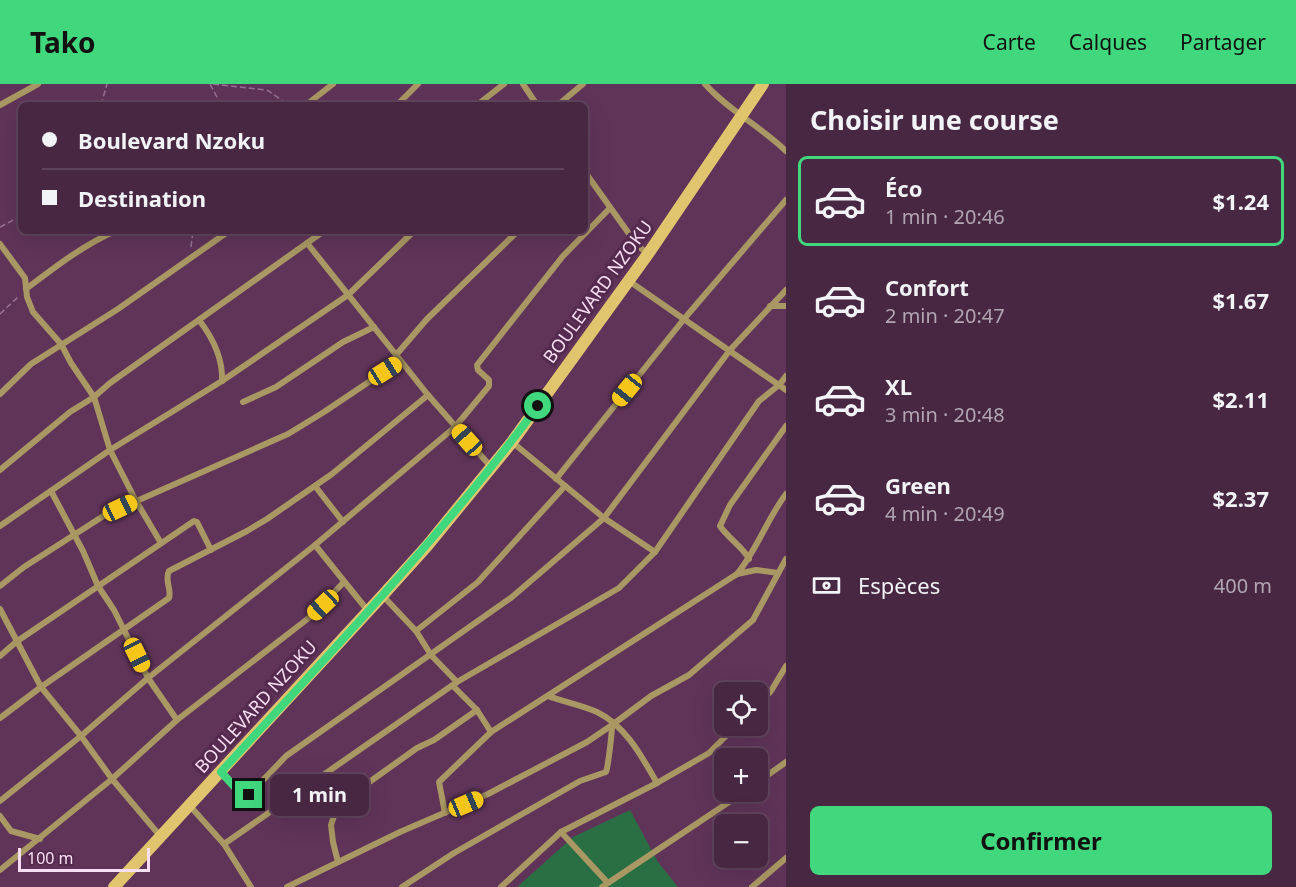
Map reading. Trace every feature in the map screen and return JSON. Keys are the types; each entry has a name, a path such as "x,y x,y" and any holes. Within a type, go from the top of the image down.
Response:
{"street":[{"path":"0,105 38,84"},
{"path":"310,102 333,84"},
{"path":"400,102 418,84"},
{"path":"481,102 504,84"},
{"path":"523,84 535,102"},
{"path":"562,102 583,84"},
{"path":"705,84 723,103 762,129 786,151"},
{"name":"BOULEVARD NZOKU","path":"114,887 427,546 512,442 648,254 764,84"},
{"path":"588,178 637,245 648,254"},
{"path":"556,479 684,319 786,200"},
{"path":"588,230 610,208"},
{"path":"26,289 64,261 109,234"},
{"path":"0,394 31,364 118,309 225,234"},
{"path":"0,470 70,412 318,234"},
{"path":"0,526 110,450 222,381 348,295 411,234"},
{"path":"396,355 427,319 515,234"},
{"path":"0,801 148,678 343,522 455,427 489,386 489,380 478,370 477,365 563,256 585,234"},
{"path":"307,243 400,361 491,467"},
{"path":"0,244 25,278 29,304 33,312 61,344 94,397 110,450 161,543"},
{"path":"628,281 786,390"},
{"path":"221,772 243,796 249,795 286,756 512,597 604,518 730,350 786,290"},
{"path":"770,306 786,306"},
{"path":"198,320 211,337 219,354 223,368 222,381"},
{"path":"243,402 276,387 343,342 374,327"},
{"path":"0,586 24,567 105,516 288,434 400,361"},
{"path":"224,844 455,684 619,588 655,552 759,401 779,385 786,376"},
{"path":"0,718 169,598 167,576 169,571 248,531 315,486 428,395"},
{"path":"749,559 721,528 721,523 730,506 786,426"},
{"path":"512,442 604,518 655,552"},
{"path":"315,486 343,522"},
{"path":"416,631 478,582 565,486"},
{"path":"51,491 83,551 98,586 148,678 177,720"},
{"path":"445,813 439,782 491,732 737,574 749,559 768,521 786,494"},
{"path":"0,656 16,642 196,521 211,550"},
{"path":"315,545 343,583 368,611"},
{"path":"287,887 539,768 613,724 651,696 689,675 753,620 786,559"},
{"path":"737,574 756,570 778,573"},
{"path":"0,870 112,779 177,720 293,631 343,583"},
{"path":"382,596 416,631 431,655 477,710 491,732"},
{"path":"0,609 41,687 112,779 161,837"},
{"path":"768,694 786,666"},
{"path":"548,696 600,713 630,739 657,783"},
{"path":"338,862 331,825 336,810 361,788 417,748 434,740 477,710"},
{"path":"402,887 454,853 500,829 580,781 606,772 613,724"},
{"path":"501,887 561,832 657,783 709,753 726,736"},
{"path":"768,775 786,762"},
{"path":"561,832 604,885 729,802"},
{"path":"190,806 224,844 251,887"},
{"path":"0,816 3,828 40,839"},
{"path":"752,887 786,858"}],"path":[{"path":"102,102 107,84"},
{"path":"211,84 218,102"},
{"path":"211,84 267,90 285,102"},
{"path":"0,227 18,218"},
{"path":"188,260 192,234"},
{"path":"0,314 26,289"}],"green space":[{"path":"630,810 658,862 678,887 517,887 573,837"}],"route":[{"path":"249,795 243,796 221,772 427,546 512,442 538,406"}]}
